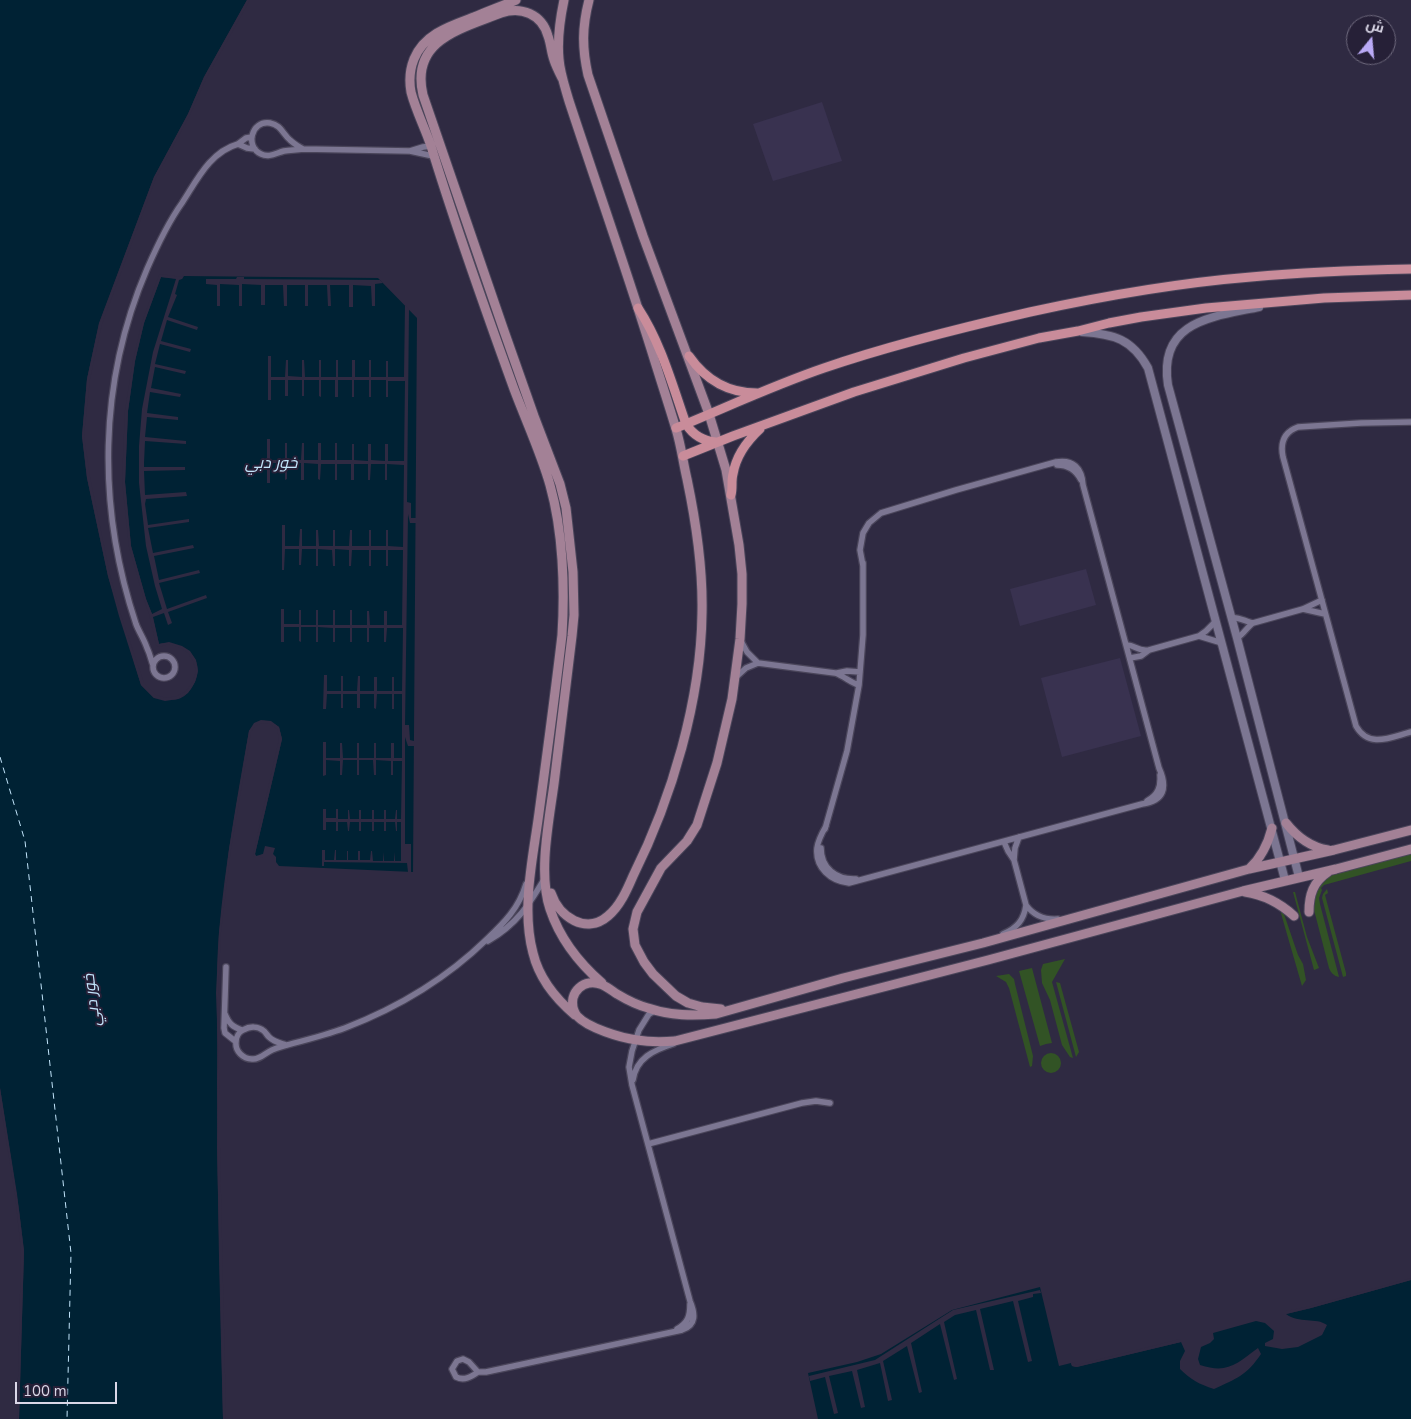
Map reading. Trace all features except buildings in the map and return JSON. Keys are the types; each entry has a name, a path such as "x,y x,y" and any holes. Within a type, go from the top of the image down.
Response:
{"main road":[{"path":"516,0 437,32 418,50 411,66 410,83 414,100 493,332 546,474 557,518 563,573 564,608 562,636 532,858 528,931 537,964 552,991 566,1007 576,1016 601,1030 635,1040 675,1041 1411,848"},
{"path":"546,877 557,908 572,920 581,923 600,921 608,916 620,901 654,831 683,740 692,707 697,675 702,611 700,565 691,500 676,428 562,78 558,40 560,16 564,0"},
{"path":"589,0 583,37 588,75 643,236 689,356 718,442 731,494 742,574 740,639 736,678 722,742 697,825 687,841 661,868 637,912 633,929 635,945 653,974 676,996 702,1008 736,1008"},
{"path":"562,78 554,61 545,27 536,17 525,11 517,10 508,10 444,36 425,58 421,76 423,95 506,337 556,472 566,508 573,572 574,615 547,842 546,893 562,937 580,962 604,985 632,1002 656,1010 682,1015 716,1014 843,978 983,943 1249,869 1411,830"},
{"path":"431,146 444,156"},
{"path":"676,428 825,368 923,338 1005,318 1091,300 1170,287 1250,277 1300,273 1411,269"},
{"path":"683,456 854,392 964,358 1039,338 1174,312 1282,302 1411,295"},
{"path":"638,308 656,338 686,424 698,436 708,441 718,442"},
{"path":"689,356 702,372 720,385 740,392 762,393"},
{"path":"731,494 733,474 738,458 752,437 767,424"},
{"path":"1286,823 1306,842 1324,849 1334,850"},
{"path":"1249,869 1262,855 1272,828"},
{"path":"1309,912 1312,890 1326,873 1336,869"},
{"path":"1243,891 1260,895 1276,902 1294,916"},
{"path":"576,1016 572,1002 578,989 590,982 604,985"}],"street":[{"path":"303,148 294,144 278,126 270,123 261,123 252,134 252,142 255,149 261,154 270,156 303,148 410,152 434,156"},
{"path":"148,648 162,657 167,657 173,661 175,668 172,675 166,678 159,677 154,672 148,648 137,625 120,569 113,522 108,466 111,398 122,342 133,303 163,234 179,207 215,156 230,146 252,137"},
{"path":"238,144 255,149"},
{"path":"410,152 431,146"},
{"path":"1282,302 1213,317 1191,326 1175,342 1167,363 1167,374 1168,385 1237,638 1299,877"},
{"path":"1078,331 1100,333 1120,339 1129,344 1143,359 1148,368 1285,880"},
{"path":"1411,422 1298,427 1287,434 1283,440 1282,451 1356,726 1363,735 1369,739 1376,740 1411,732"},
{"path":"1064,461 1074,465 1082,475 1083,485 1127,645 1160,768 1159,789 1154,796 1142,804 856,882 849,883 836,880 825,873 818,861 817,854 819,841 826,826 840,781 859,685 864,617 864,544 868,531 876,520 893,509 988,481 1064,461"},
{"path":"1237,638 1254,623 1303,609 1322,600"},
{"path":"1303,609 1325,614"},
{"path":"1231,618 1236,617 1244,622 1254,623"},
{"path":"1127,645 1141,650 1149,650 1199,636 1216,621"},
{"path":"1199,636 1222,643"},
{"path":"740,639 747,652 758,663"},
{"path":"1130,658 1141,656 1149,650"},
{"path":"153,666 157,659 162,657"},
{"path":"736,678 746,668 758,663 835,673 859,685"},
{"path":"835,673 847,671 860,672"},
{"path":"1019,837 1015,848 1014,860 1026,904 1035,915 1048,920 1089,914"},
{"path":"1004,842 1014,860"},
{"path":"478,948 514,910 524,890 532,858"},
{"path":"286,1045 269,1037 264,1031 249,1027 238,1034 236,1041 238,1052 243,1057 259,1058 272,1050 325,1035 386,1009 437,979 512,925 528,907 546,877"},
{"path":"983,943 1015,928 1023,918 1026,904"},
{"path":"226,967 224,1028 225,1033 236,1041"},
{"path":"478,1372 496,1370 687,1328 694,1320 695,1314 632,1085 629,1067 639,1030 649,1014 656,1010"},
{"path":"224,1012 233,1027 242,1030"},
{"path":"632,1085 637,1066 642,1059 650,1053 689,1038"},
{"path":"648,1144 802,1103 816,1101 830,1103"}],"shaded area":[{"path":"822,102 842,161 773,181 753,124"},
{"path":"1086,569 1096,605 1020,626 1010,589"},
{"path":"1120,658 1141,736 1062,757 1041,678"}],"green space":[{"path":"1411,852 1411,861 1324,885 1321,888 1320,904 1339,977 1334,975 1329,968 1313,906 1315,891 1326,876"},
{"path":"1327,889 1328,893 1325,895 1346,973 1346,976 1343,977 1322,898"},
{"path":"1293,892 1295,892 1307,937 1319,968 1314,970"},
{"path":"1280,910 1303,964 1306,980 1302,986"},
{"path":"1065,959 1052,982 1073,1058 1070,1057 1062,1045 1050,1000 1042,983 1041,970 1043,964"},
{"path":"1032,968 1052,1043 1040,1046 1019,971"},
{"path":"1009,974 1014,979 1033,1056 1032,1066 1030,1067 1009,988 1006,982 996,976"},
{"path":"1056,982 1060,983 1079,1052 1076,1057"},
{"path":"1051,1053 1058,1056 1061,1063 1058,1070 1051,1073 1044,1070 1041,1063 1044,1056"}],"water":[{"name":"خور دبي","path":"0,0 247,0 204,77 188,114 154,177 99,323 87,379 82,436 87,478 108,576 141,685 154,698 173,700 182,698 195,683 198,671 195,660 187,651 168,643 159,644 152,614 131,546 125,482 128,411 135,361 144,323 161,277 182,279 184,276 378,278 417,318 413,872 279,866 273,854 275,848 265,846 263,854 256,856 282,739 279,727 266,721 259,722 249,731 225,882 217,970 218,1167 223,1419 19,1419 24,1251 0,1088"},
{"path":"1411,1280 1411,1419 818,1419 808,1373 857,1362 881,1354 952,1310 1040,1287 1059,1366 1071,1363 1072,1366 1077,1367 1181,1342 1185,1351 1180,1361 1180,1369 1196,1381 1214,1389 1240,1376 1251,1367 1261,1354 1258,1348 1237,1363 1225,1368 1210,1368 1200,1365 1198,1359 1201,1347 1214,1339 1213,1333 1256,1321 1265,1323 1274,1331 1273,1339 1265,1343 1265,1346 1282,1349 1298,1347 1322,1335 1327,1325 1318,1321 1296,1319 1286,1314"}],"pier":[{"path":"247,0 250,0 206,79 190,115 156,178 102,324 90,379 84,436 90,477 110,575 121,615 144,683 156,695 166,698 177,696 186,691 193,681 196,671 188,653 181,648 169,644 159,647 156,645 129,547 122,482 125,410 133,360 142,322 159,275 181,277 184,274 182,279 179,280 175,294 177,295 168,317 198,327 197,330 167,320 161,341 191,349 190,352 160,344 155,364 186,371 185,374 155,367 151,388 181,394 180,397 150,392 147,413 178,417 178,420 147,417 145,437 186,441 186,444 145,441 144,467 185,467 185,470 144,471 145,495 186,492 187,496 146,499 145,504 148,525 189,519 189,522 148,528 153,553 193,545 194,548 154,556 159,580 199,570 200,573 159,583 167,609 206,595 207,598 168,612 172,623 168,625 164,613 153,617 159,644 169,642 190,651 196,660 198,671 195,682 188,693 178,699 165,701 154,698 141,685 119,616 108,576 87,478 82,436 87,379 99,324 154,177 188,114 204,77","holes":["161,277 176,279 153,352 142,409 139,446 139,483 146,546 162,609 152,614 131,546 125,482 128,411 135,361 144,323"]},
{"path":"237,277 244,277 244,279 380,280 383,283 375,284 375,306 372,306 371,286 353,285 353,307 349,307 349,285 330,285 331,306 328,306 327,285 308,285 308,306 305,306 305,285 287,285 287,306 284,306 283,285 265,285 265,305 261,305 261,285 242,284 242,306 239,306 239,285 220,284 220,306 217,306 217,285 206,284 206,279 236,279"},
{"path":"405,305 409,309 407,502 411,503 411,518 416,518 416,523 410,523 408,514 405,725 409,725 410,740 414,741 414,746 408,746 405,737 405,844 411,844 411,872 408,872 407,863 324,862 324,866 322,866 322,850 325,850 325,860 334,860 336,850 336,860 347,860 348,851 348,860 358,860 358,851 360,851 360,860 370,860 372,851 373,861 383,861 383,852 384,861 394,861 395,852 395,861 401,861 401,822 397,822 397,831 395,822 386,822 386,831 384,831 384,822 374,822 374,831 372,831 372,822 361,822 361,831 359,831 359,822 350,822 348,831 347,822 338,822 338,831 336,831 336,822 326,822 326,830 323,830 323,809 326,809 326,818 336,818 336,809 338,809 338,819 348,819 349,810 350,819 359,819 359,810 361,810 361,819 372,819 372,810 374,810 374,819 384,819 384,810 386,810 386,819 395,819 397,810 397,819 401,819 402,761 393,761 393,775 391,775 391,761 376,760 376,775 374,775 373,760 359,760 359,775 357,775 357,760 343,760 342,775 340,775 340,761 326,760 326,775 323,776 323,742 326,742 326,758 340,758 340,743 342,743 343,758 357,758 357,743 359,743 359,758 374,758 374,743 376,743 376,758 391,758 391,743 394,743 394,758 402,758 402,694 394,694 394,709 392,709 392,694 377,694 376,709 374,708 374,694 360,694 360,708 357,708 357,694 343,694 343,708 341,708 341,694 327,694 326,709 323,709 324,675 327,675 327,691 341,691 341,676 343,676 343,691 357,691 358,676 360,676 360,691 374,691 374,677 377,677 377,691 392,691 392,677 394,677 394,691 402,691 403,628 387,628 386,642 384,642 384,628 369,628 369,642 367,642 367,628 352,628 352,642 350,642 350,628 335,628 335,642 333,642 333,628 318,627 318,642 316,642 316,627 301,627 301,642 299,641 299,627 284,627 284,642 281,642 281,609 284,609 284,624 299,624 299,610 301,610 301,625 316,625 316,610 318,610 318,625 333,625 333,610 335,610 335,625 350,625 350,610 352,610 352,625 367,625 367,611 369,611 370,625 384,625 384,611 387,611 387,625 402,625 403,550 388,550 388,566 386,566 386,550 371,550 371,566 369,566 369,550 352,550 351,566 349,566 349,550 335,549 335,566 333,566 332,550 318,549 318,566 316,566 316,549 302,549 301,565 299,565 299,549 285,549 284,570 282,570 282,525 285,525 285,546 299,546 300,529 302,529 302,546 316,546 316,530 318,530 319,546 333,546 333,530 335,530 335,546 349,546 350,530 352,530 352,546 369,546 369,530 371,530 371,546 386,546 386,530 388,530 388,546 403,547 404,465 387,464 387,480 385,480 385,464 371,464 370,480 368,480 368,464 354,464 354,480 351,480 351,464 337,464 337,480 335,480 335,464 321,464 320,480 318,479 318,464 304,463 304,480 301,480 301,463 287,463 287,479 285,480 285,463 270,463 270,483 267,483 267,439 270,439 270,460 285,460 285,443 287,443 287,460 301,460 302,443 304,443 304,460 318,460 318,443 321,443 321,460 335,460 335,443 337,443 337,460 352,460 352,444 354,444 354,460 368,461 368,444 371,444 371,460 385,461 385,444 388,444 388,461 404,461 405,381 388,381 388,397 386,397 386,380 371,380 371,397 369,397 369,380 354,380 354,397 352,397 352,380 338,380 338,397 335,397 335,380 321,380 321,397 319,396 319,380 304,380 304,396 302,396 302,380 288,380 288,396 285,396 285,380 271,380 271,400 268,400 268,356 271,356 271,377 285,377 286,360 288,360 288,376 302,377 302,360 304,360 305,377 319,377 319,360 321,360 321,377 336,377 336,360 338,360 338,377 352,377 352,360 355,360 355,377 369,377 369,360 371,360 371,377 386,377 386,361 388,361 388,377 404,377"},
{"path":"261,720 271,721 279,727 282,739 255,854 259,856 263,854 263,857 255,858 253,855 279,739 277,729 270,724 262,723 255,726 251,732 231,849 221,932 217,1018 220,1095 226,1419 223,1419 217,1148 218,1046 216,993 219,933 229,849 249,731 254,723"},
{"path":"0,1088 24,1251 19,1419 17,1419 21,1251 15,1195 0,1102"},
{"path":"1411,1278 1411,1280 1286,1314 1286,1311 1311,1306"},
{"path":"1040,1290 1041,1293 1033,1294 1033,1297 1018,1301 1032,1361 1028,1362 1013,1301 980,1309 994,1370 990,1370 976,1310 955,1315 944,1322 957,1379 954,1380 940,1324 911,1343 922,1392 919,1393 907,1346 883,1361 892,1400 888,1401 880,1363 857,1370 865,1407 861,1408 852,1371 829,1376 838,1413 834,1414 825,1377 810,1381 809,1376 875,1360 953,1310"},
{"path":"1180,1339 1181,1342 1076,1367 1072,1366 1071,1363 1073,1362 1077,1365"}],"ferry route":[{"path":"0,757 25,841 71,1253 67,1419"}]}
